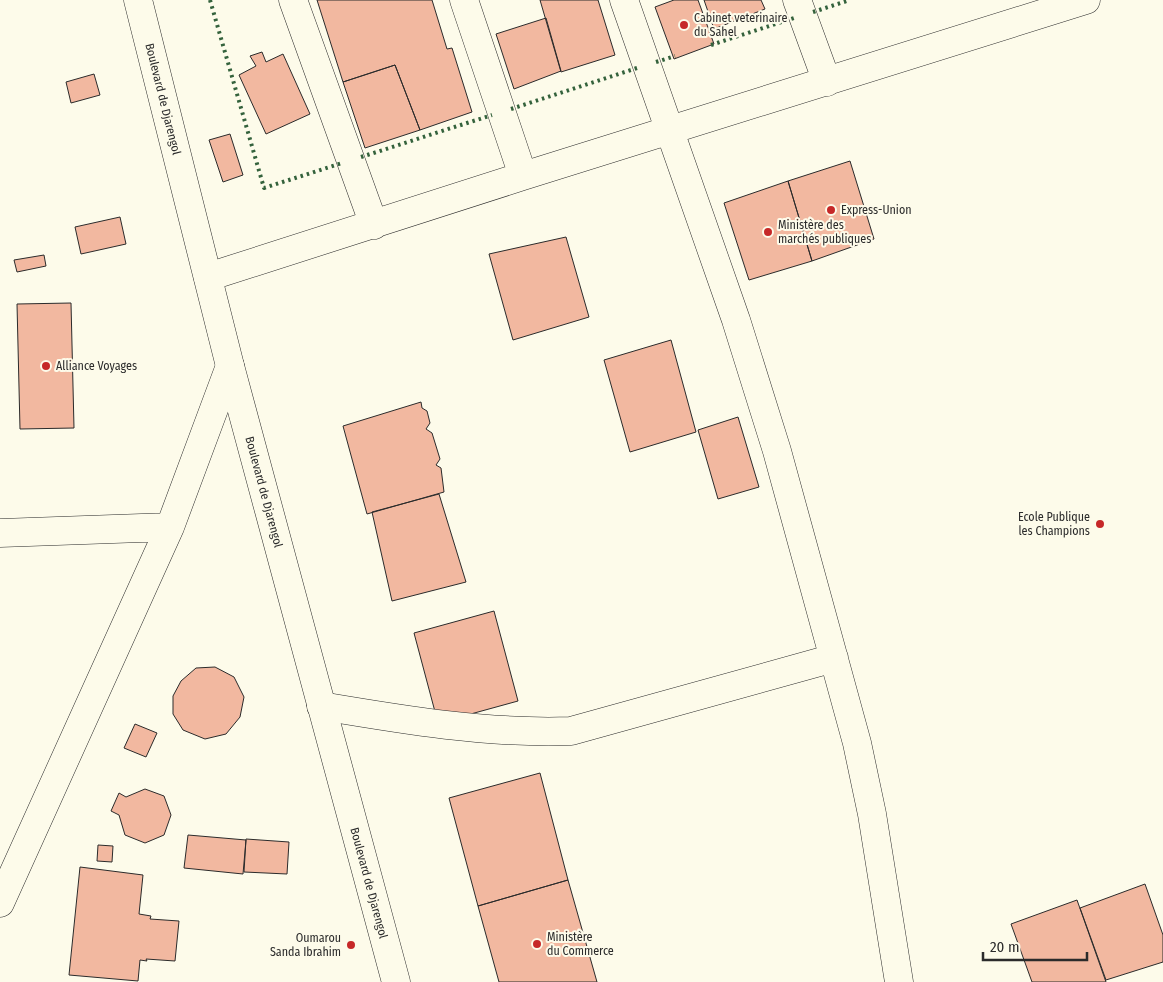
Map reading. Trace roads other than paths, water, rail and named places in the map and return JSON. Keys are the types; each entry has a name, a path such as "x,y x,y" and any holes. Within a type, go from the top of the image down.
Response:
{"street":[{"name":"Boulevard de Djarengol","path":"138,0 230,366 396,982"},
{"path":"293,0 374,225"},
{"path":"464,0 523,176"},
{"path":"624,0 736,320 768,422 857,743 870,806 899,982"},
{"path":"797,0 826,82"},
{"path":"208,277 523,176 826,82 1050,6 1086,0"},
{"path":"0,903 170,527 230,366"},
{"path":"0,533 170,527"},
{"path":"321,706 445,726 542,732 572,731 834,658"}],"place":[{"name":"Cabinet veterinaire du Sahel","path":"684,25"},
{"name":"Express-Union","path":"831,210"},
{"name":"Ministère des marchés publiques","path":"768,232"},
{"name":"Alliance Voyages","path":"46,366"},
{"name":"Ecole Publique les Champions","path":"1100,524"},
{"name":"Ministère du Commerce","path":"537,944"},
{"name":"Oumarou Sanda Ibrahim","path":"351,945"}]}
